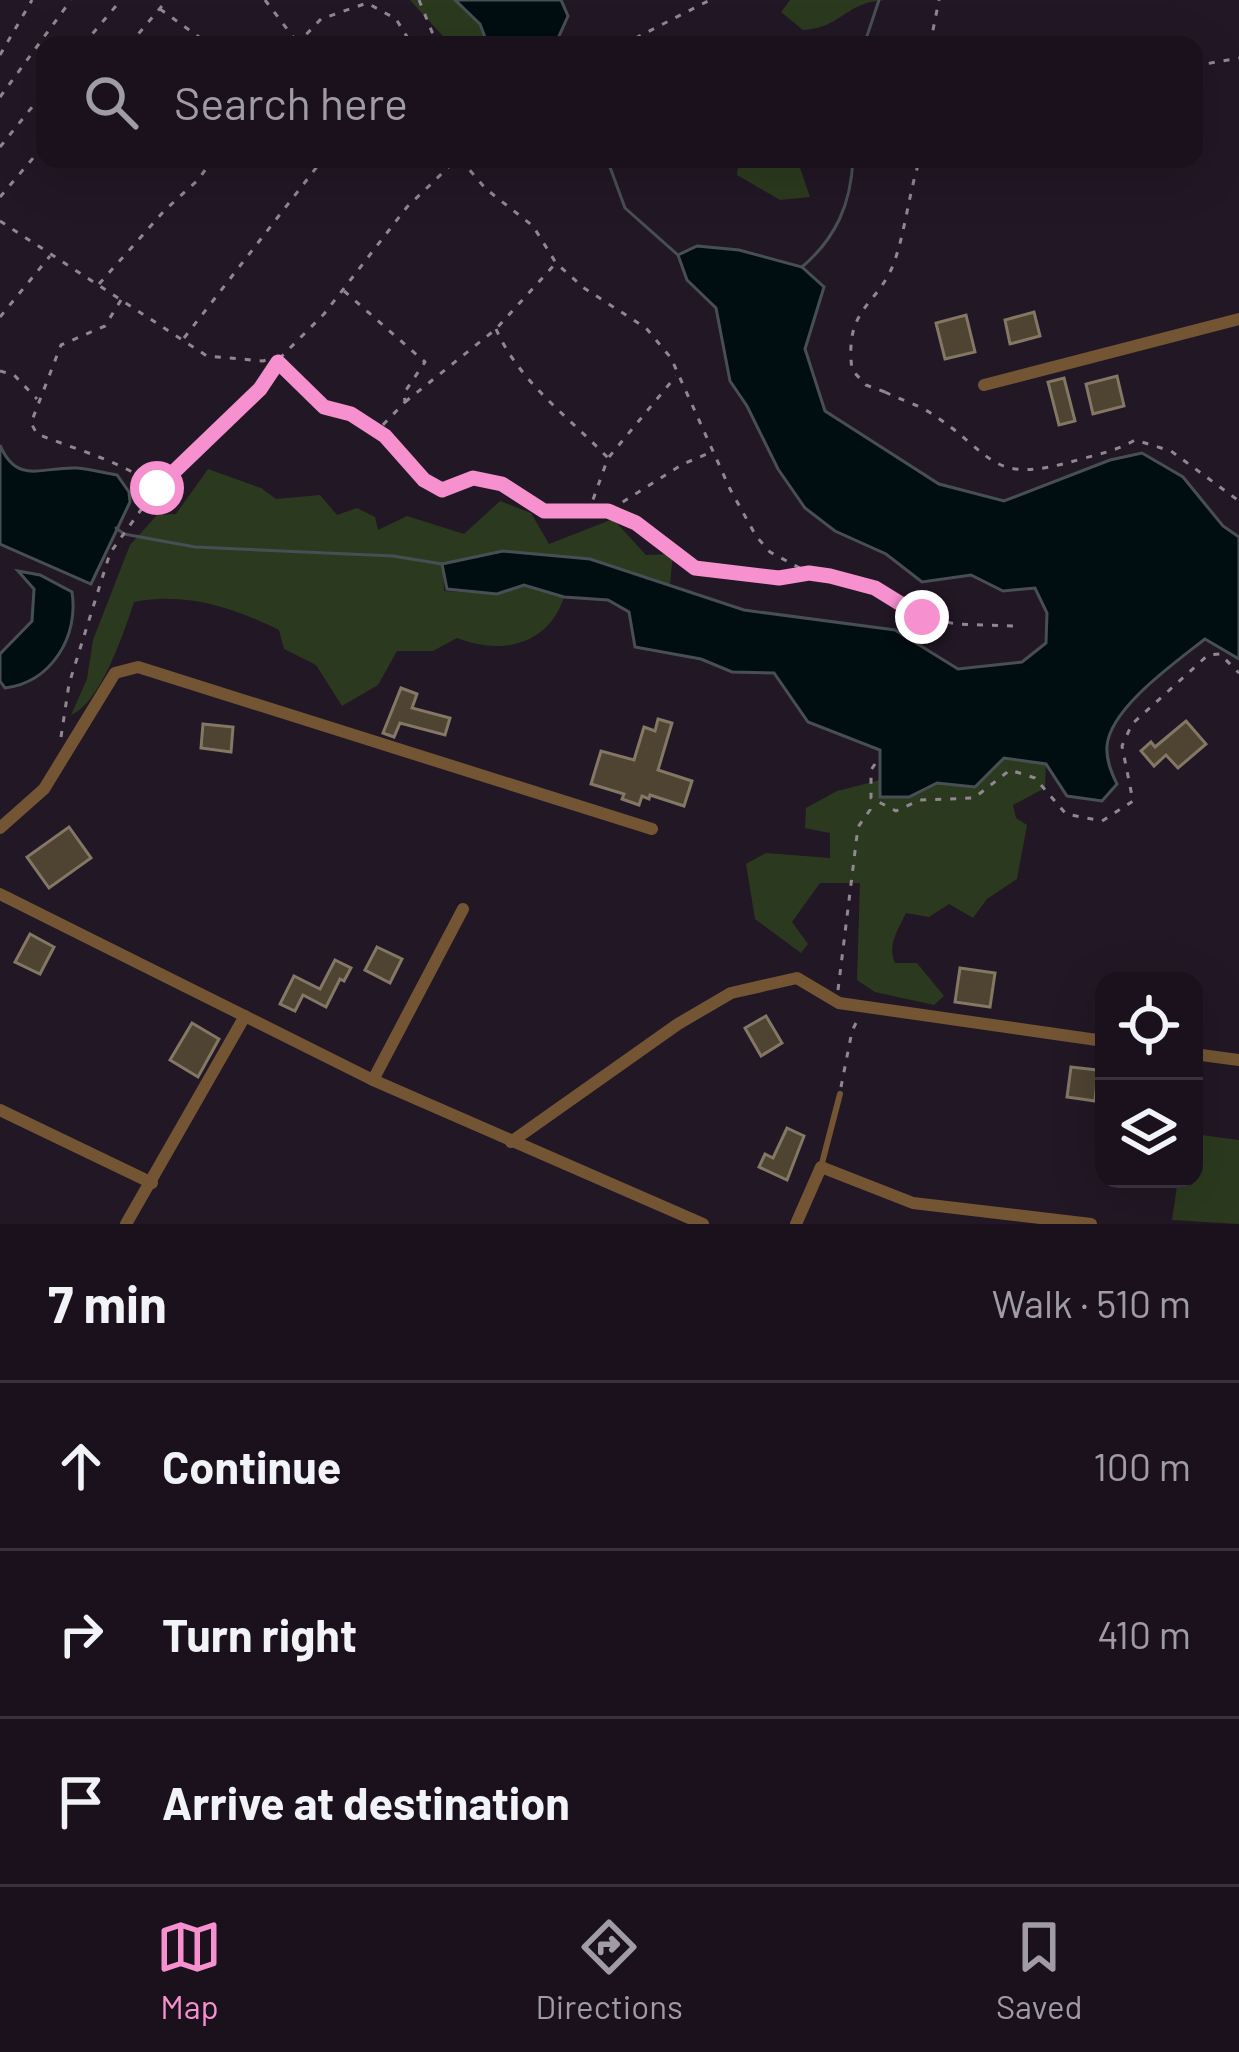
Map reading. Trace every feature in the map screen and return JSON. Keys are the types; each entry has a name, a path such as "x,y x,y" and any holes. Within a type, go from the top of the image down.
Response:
{"street":[{"path":"984,385 1239,319"},
{"path":"0,829 44,789 115,673 138,667 652,829"},
{"path":"0,894 373,1080 703,1224"},
{"path":"373,1080 463,910"},
{"path":"512,1142 678,1024 731,993 796,978 838,1003 1095,1040"},
{"path":"126,1224 244,1016"},
{"path":"1203,1055 1239,1060"},
{"path":"0,1110 152,1184"},
{"path":"796,1224 820,1167 913,1203 1091,1224"}],"lane":[{"path":"820,1167 840,1094"}],"path":[{"path":"0,55 32,0"},
{"path":"44,36 70,0"},
{"path":"90,36 122,0"},
{"path":"137,36 167,0"},
{"path":"265,0 291,36"},
{"path":"343,0 347,10"},
{"path":"419,0 436,36"},
{"path":"640,36 710,0"},
{"path":"932,36 939,0"},
{"path":"305,36 321,19 367,3 396,19 407,36"},
{"path":"160,9 197,36"},
{"path":"0,97 36,47"},
{"path":"1203,64 1239,58"},
{"path":"0,147 36,103"},
{"path":"0,196 36,154"},
{"path":"98,285 207,168"},
{"path":"182,340 316,168"},
{"path":"58,766 69,684 110,553 157,488 260,389 282,356 407,207 448,168"},
{"path":"466,168 533,226 556,262 584,288 646,328 671,358 756,536 770,552 809,573 875,588 922,617 956,624 1016,626"},
{"path":"918,168 893,266 864,304 853,328 852,370 866,385 930,413 977,454 1013,470 1054,467 1135,440 1171,451 1239,501"},
{"path":"0,221 207,356 263,361 282,356"},
{"path":"0,317 51,254"},
{"path":"377,431 496,329 556,262"},
{"path":"342,290 425,362 404,393 406,402"},
{"path":"121,300 105,326 61,345 31,423 37,434 108,463 128,466 157,488"},
{"path":"496,329 527,382 558,406 608,458"},
{"path":"278,362 324,407 351,414 377,431 424,480 442,490 473,478 502,484 544,511 608,511 636,523 695,568 779,578 809,573"},
{"path":"0,371 14,375 38,400"},
{"path":"589,511 608,458 678,374"},
{"path":"608,511 683,464 714,451"},
{"path":"871,798 896,811 920,800 974,799 1010,770 1035,778 1066,814 1102,821 1133,801 1122,746 1132,724 1208,655 1220,654 1239,673"},
{"path":"838,1003 858,827 870,810 875,764"},
{"path":"840,1094 852,1030 865,1007"}],"green space":[{"path":"410,0 455,0 480,24 485,36 443,36"},
{"path":"790,0 886,0 861,5 827,25 803,30 781,12"},
{"path":"738,168 800,168 810,197 780,200 737,175"},
{"path":"208,469 261,488 276,499 320,495 337,515 357,508 375,517 378,530 407,516 464,534 500,501 531,513 549,544 613,519 646,555 673,554 670,585 590,559 443,563 444,591 497,594 523,584 564,597 547,626 521,642 490,646 457,638 433,651 397,651 378,685 342,706 316,665 284,649 279,630 208,604 172,599 134,602 101,682 71,715 87,679 93,640 130,545 157,515 176,514"},
{"path":"1004,758 1046,764 1045,788 1013,805 1016,818 1027,825 1017,879 987,899 973,918 949,904 929,917 906,913 894,938 895,963 917,963 944,996 934,1005 875,992 857,980 860,883 820,883 792,922 808,944 801,953 755,919 746,864 766,853 830,858 830,833 805,828 806,808 837,791 880,780 880,796 909,797 937,783 975,787"},
{"path":"1203,1135 1239,1140 1239,1224 1172,1220 1177,1188 1203,1188"}],"shaded area":[{"path":"455,0 561,0 568,16 559,36 485,36 480,24"},
{"path":"697,246 739,250 802,267 824,287 805,349 825,411 939,484 1004,501 1110,460 1142,453 1183,477 1223,526 1239,537 1239,659 1205,639 1132,702 1111,731 1107,756 1117,784 1102,801 1067,796 1046,764 1004,758 975,787 937,783 909,797 880,797 880,750 808,722 774,673 732,672 701,659 635,647 629,612 608,600 564,597 524,585 497,594 447,589 442,564 503,551 590,559 744,610 895,630 958,669 1022,662 1046,643 1047,613 1035,588 1003,591 971,575 922,582 886,554 835,531 805,508 730,381 716,308 687,280 678,255"},
{"path":"0,445 7,458 23,470 77,468 117,475 129,492 130,502 91,584 0,544"},
{"path":"18,571 40,575 72,592 73,609 66,640 49,667 22,684 5,688 0,681 0,654 32,621 34,589"}],"building":[{"path":"1034,312 1040,336 1010,344 1005,320"},
{"path":"966,315 975,352 945,359 936,323"},
{"path":"1117,376 1124,406 1093,414 1086,384"},
{"path":"1064,378 1075,421 1059,425 1048,382"},
{"path":"401,688 417,694 412,708 450,718 445,735 400,723 394,737 383,733"},
{"path":"658,719 672,723 658,770 692,781 684,806 650,795 649,799 642,796 639,805 622,799 624,794 591,784 601,751 634,760 644,727 655,731"},
{"path":"1186,721 1206,744 1178,768 1166,755 1154,766 1141,751 1151,742 1155,747"},
{"path":"203,724 233,727 231,752 201,748"},
{"path":"69,827 91,858 49,888 27,857"},
{"path":"30,934 54,947 40,974 15,962"},
{"path":"377,947 402,959 390,983 365,970"},
{"path":"335,960 351,968 326,1007 303,995 295,1011 280,1004 294,976 320,989"},
{"path":"960,968 995,973 990,1007 955,1002"},
{"path":"766,1016 782,1043 761,1056 745,1028"},
{"path":"192,1023 219,1039 198,1077 170,1060"},
{"path":"1071,1067 1095,1070 1095,1101 1067,1097"},
{"path":"787,1128 804,1136 787,1180 759,1167 765,1154 773,1158"}],"waterway":[{"path":"867,36 879,0"},
{"path":"610,168 625,208 678,255"},
{"path":"802,267 840,219 852,168"},
{"path":"116,528 124,534 195,547 393,556 442,564"}],"route":[{"path":"157,488 223,428 278,362 324,407 351,414 385,436 424,480 442,490 473,478 502,484 544,511 608,511 636,523 695,568 779,578 809,573 830,576 875,588 922,617"}]}
